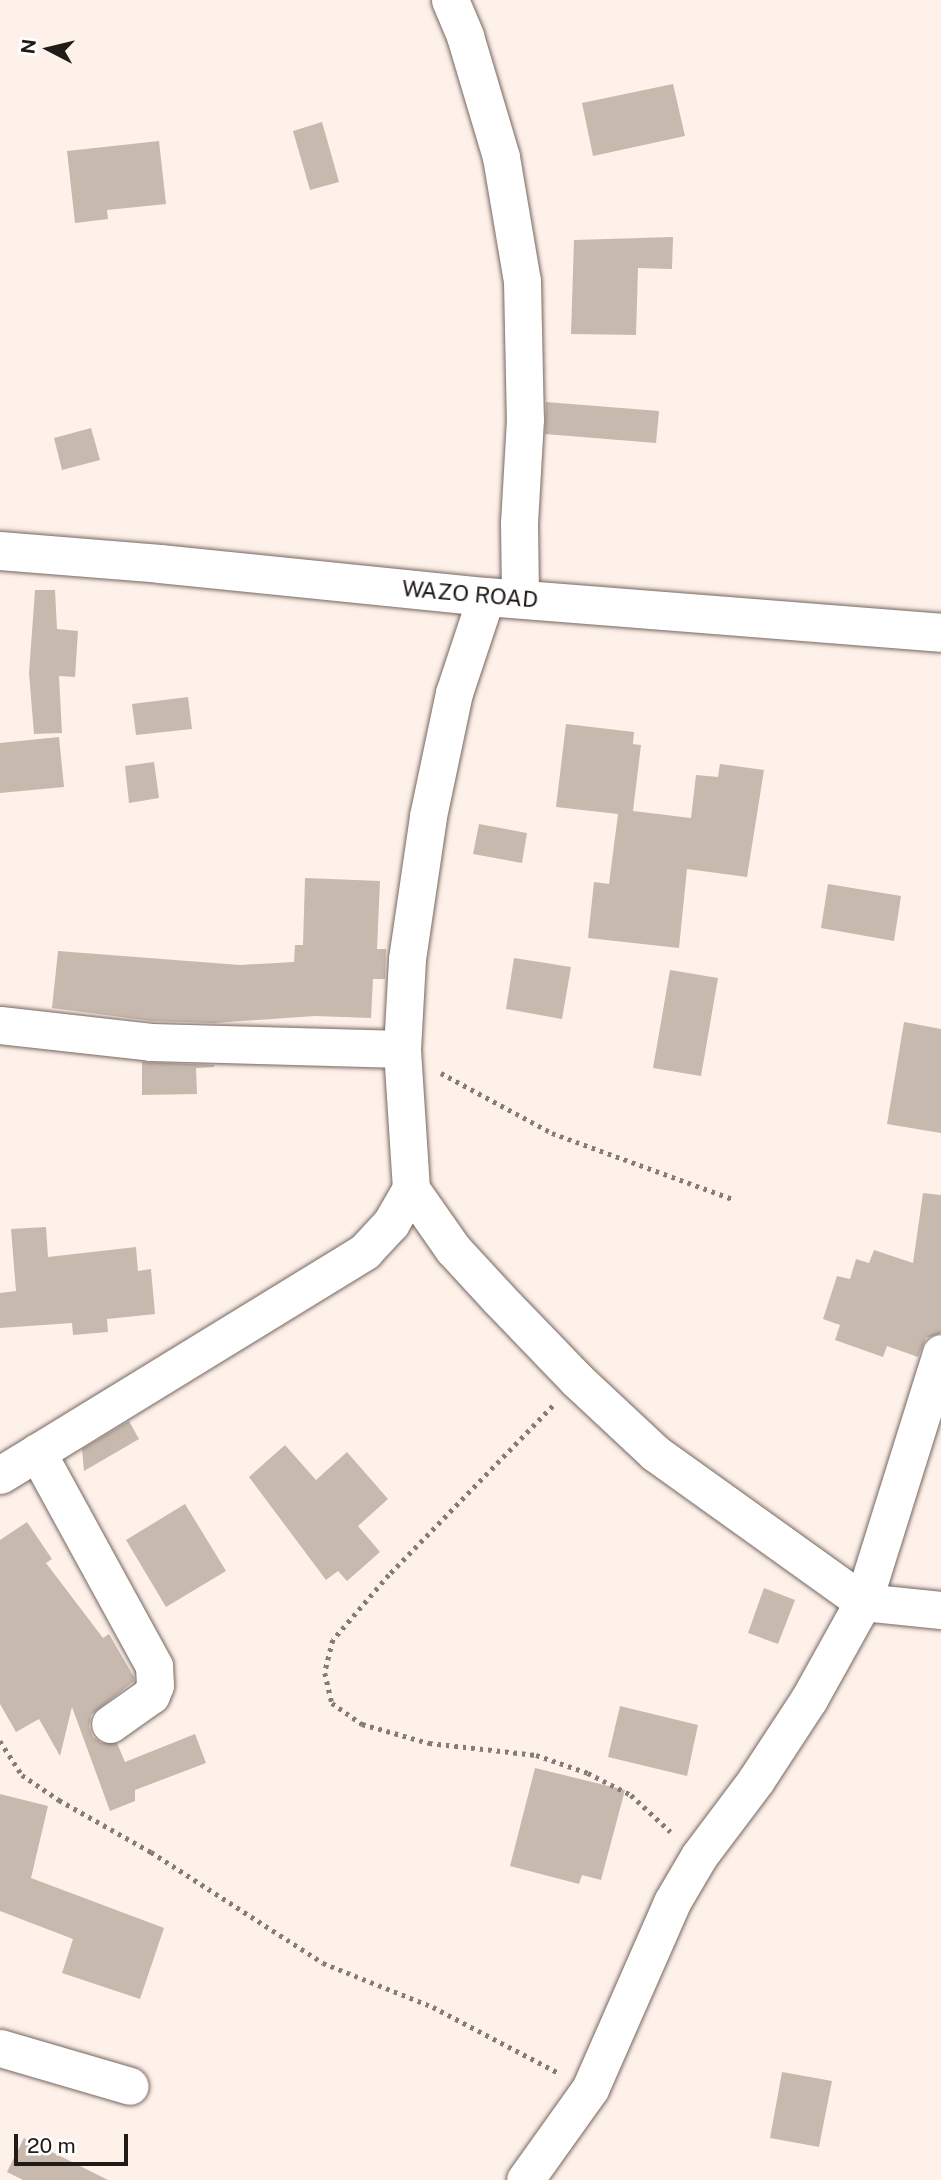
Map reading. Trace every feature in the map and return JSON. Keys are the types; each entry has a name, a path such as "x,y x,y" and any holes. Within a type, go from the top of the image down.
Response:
{"main road":[{"name":"WAZO ROAD","path":"0,551 503,598 941,633"}],"street":[{"path":"450,0 465,36 501,156 522,281 524,419 519,523 503,598 454,693 428,816 407,959 402,1049 411,1189 453,1249 577,1380 655,1453 788,1551 863,1602 941,1610"},
{"path":"0,1025 151,1042 402,1049"},
{"path":"0,1475 365,1251 391,1223 411,1189"},
{"path":"525,2180 590,2089 672,1902 699,1857 756,1780 809,1699 863,1602 941,1353"},
{"path":"37,1452 154,1665 155,1685 151,1695 110,1724"},
{"path":"0,2048 130,2086"}],"path":[{"path":"402,1049 472,1093 552,1133 732,1199"},
{"path":"577,1380 389,1576 333,1640 325,1673 332,1703 362,1724 429,1743 536,1755 588,1773 631,1795 699,1857"},
{"path":"0,1741 22,1775 59,1800 151,1852 323,1963 433,2007 590,2089"}],"building":[{"path":"673,84 685,136 593,156 582,103"},
{"path":"322,122 339,182 310,190 293,131"},
{"path":"159,141 166,204 107,210 108,219 75,223 67,151"},
{"path":"673,237 672,269 638,268 636,335 571,334 574,240"},
{"path":"546,402 659,411 656,443 545,434"},
{"path":"91,428 100,460 62,470 54,438"},
{"path":"35,590 55,590 57,629 78,631 75,677 59,676 62,733 34,734 29,673"},
{"path":"188,697 192,729 136,735 132,704"},
{"path":"566,724 634,732 633,744 641,745 633,811 691,818 696,775 718,777 720,764 764,770 747,877 687,869 679,948 588,938 594,882 609,884 618,814 556,807"},
{"path":"59,737 64,787 0,793 0,743"},
{"path":"154,762 159,798 129,803 125,766"},
{"path":"479,824 527,833 522,863 473,854"},
{"path":"305,878 380,881 377,949 386,949 385,979 373,979 371,1018 315,1016 214,1023 152,1021 52,1008 58,951 240,965 294,962 295,945 303,945"},
{"path":"828,884 901,896 894,941 821,928"},
{"path":"514,958 571,967 562,1019 506,1009"},
{"path":"670,970 718,978 701,1076 653,1068"},
{"path":"904,1022 941,1029 941,1133 887,1124"},
{"path":"142,1062 214,1067 196,1068 197,1094 142,1095"},
{"path":"923,1193 941,1195 941,1333 926,1338 918,1357 887,1346 883,1357 835,1340 840,1325 823,1319 837,1276 850,1279 856,1259 869,1263 874,1250 913,1263"},
{"path":"46,1227 48,1257 136,1247 138,1271 151,1269 155,1314 107,1319 108,1332 73,1335 72,1323 0,1328 0,1293 16,1291 11,1229"},
{"path":"129,1421 139,1439 84,1471 82,1449"},
{"path":"285,1445 316,1480 347,1452 388,1499 358,1526 380,1552 347,1581 338,1571 326,1580 249,1477"},
{"path":"185,1504 226,1571 166,1607 126,1540"},
{"path":"27,1522 52,1559 46,1563 103,1638 109,1634 134,1677 134,1681 91,1715 89,1727 93,1737 102,1743 117,1743 125,1762 195,1734 206,1763 135,1790 135,1801 110,1811 72,1707 60,1756 39,1719 16,1732 0,1704 0,1540"},
{"path":"764,1588 795,1600 778,1644 748,1633"},
{"path":"620,1706 698,1725 687,1776 608,1757"},
{"path":"535,1768 625,1790 601,1880 582,1875 579,1884 510,1866"},
{"path":"0,1794 48,1806 31,1878 164,1928 140,1999 62,1973 73,1939 0,1911"},
{"path":"782,2072 832,2081 819,2147 770,2138"},
{"path":"24,2138 108,2180 23,2180 7,2172"}]}
